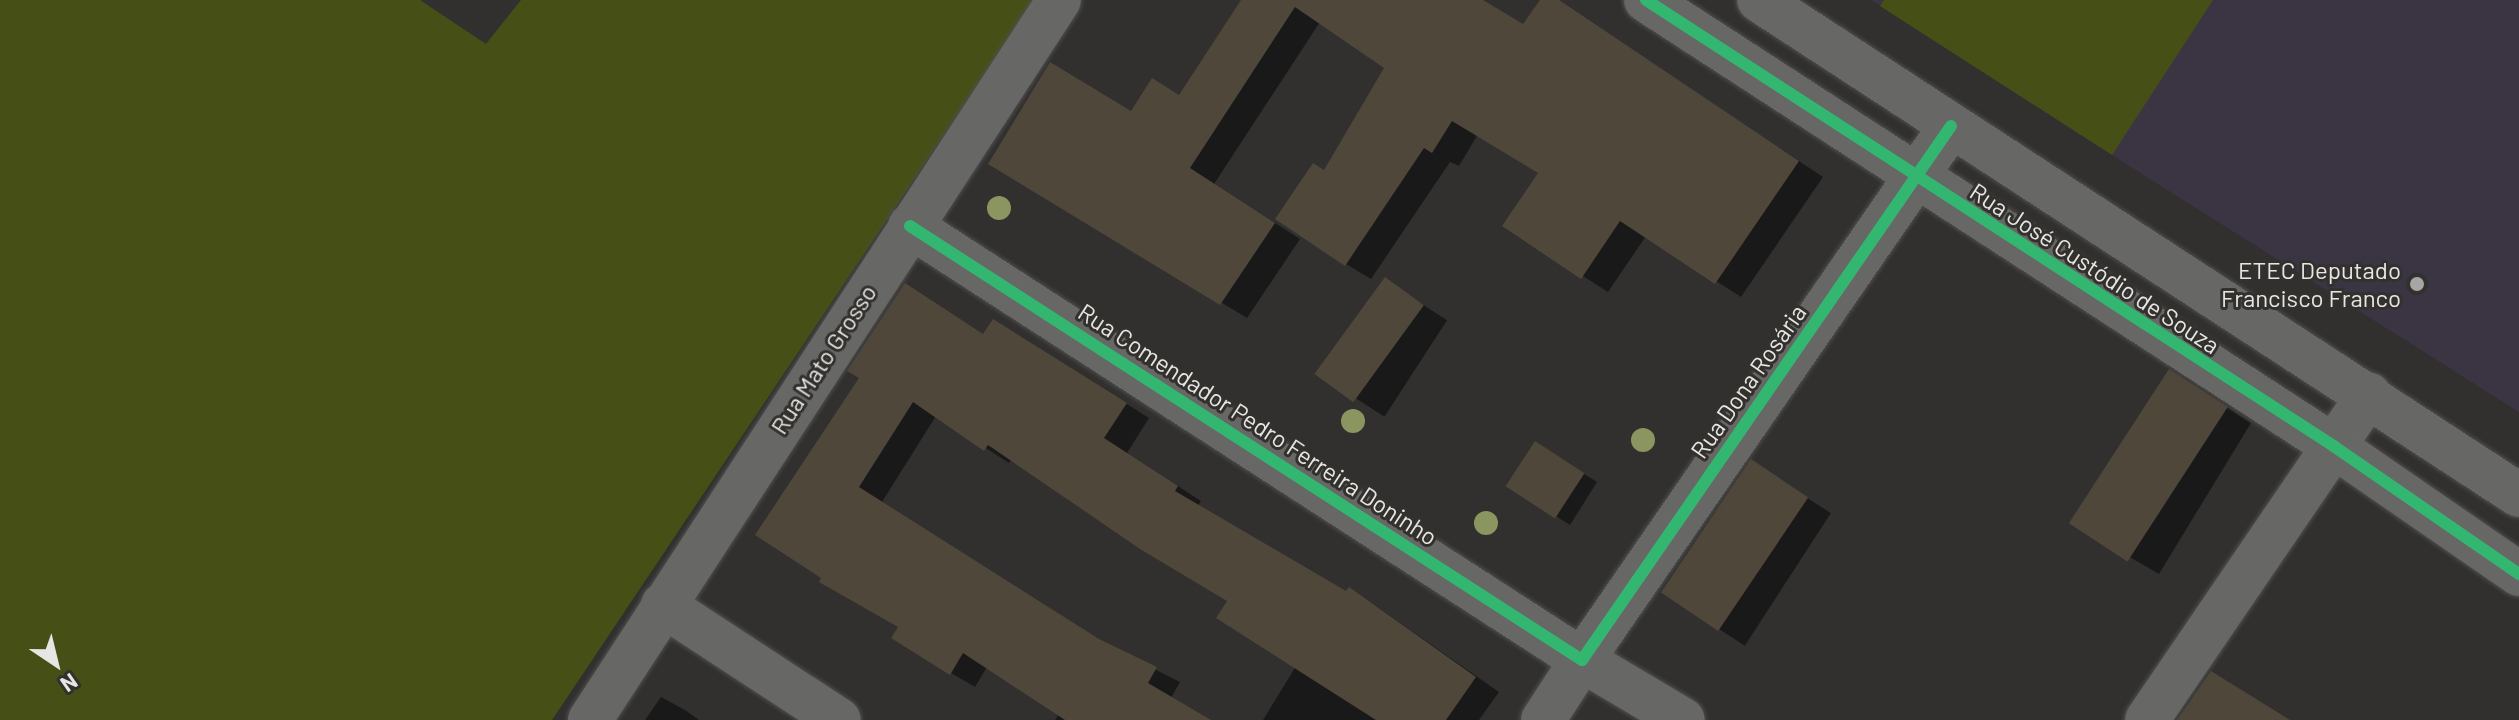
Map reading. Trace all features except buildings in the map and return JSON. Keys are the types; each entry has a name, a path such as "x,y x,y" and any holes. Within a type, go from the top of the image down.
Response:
{"street":[{"name":"Rua Mato Grosso","path":"590,720 1059,0"},
{"name":"Rua José Custódio de Souza","path":"1646,0 2335,447 2519,574"},
{"name":"Rua José Custódio de Souza","path":"1759,0 2519,495"},
{"name":"Rua Dona Rosária","path":"1543,720 1951,126"},
{"name":"Rua Comendador Pedro Ferreira Doninho","path":"910,226 1582,660 1683,720"},
{"path":"2147,720 2369,395"},
{"path":"663,605 839,720"}],"shaded area":[{"name":"ETEC Deputado Francisco Franco","path":"1871,0 2519,0 2519,412 2112,155"}],"green space":[{"path":"0,0 420,0 486,44 521,0 1034,0 552,720 0,720"},
{"path":"1884,0 2213,0 2112,155 1880,6"}],"cycle path":[{"path":"1646,0 2335,447 2519,574"},
{"path":"910,226 1582,660 1951,126"}],"place":[{"name":"ETEC Deputado Francisco Franco","path":"2417,284"}]}
